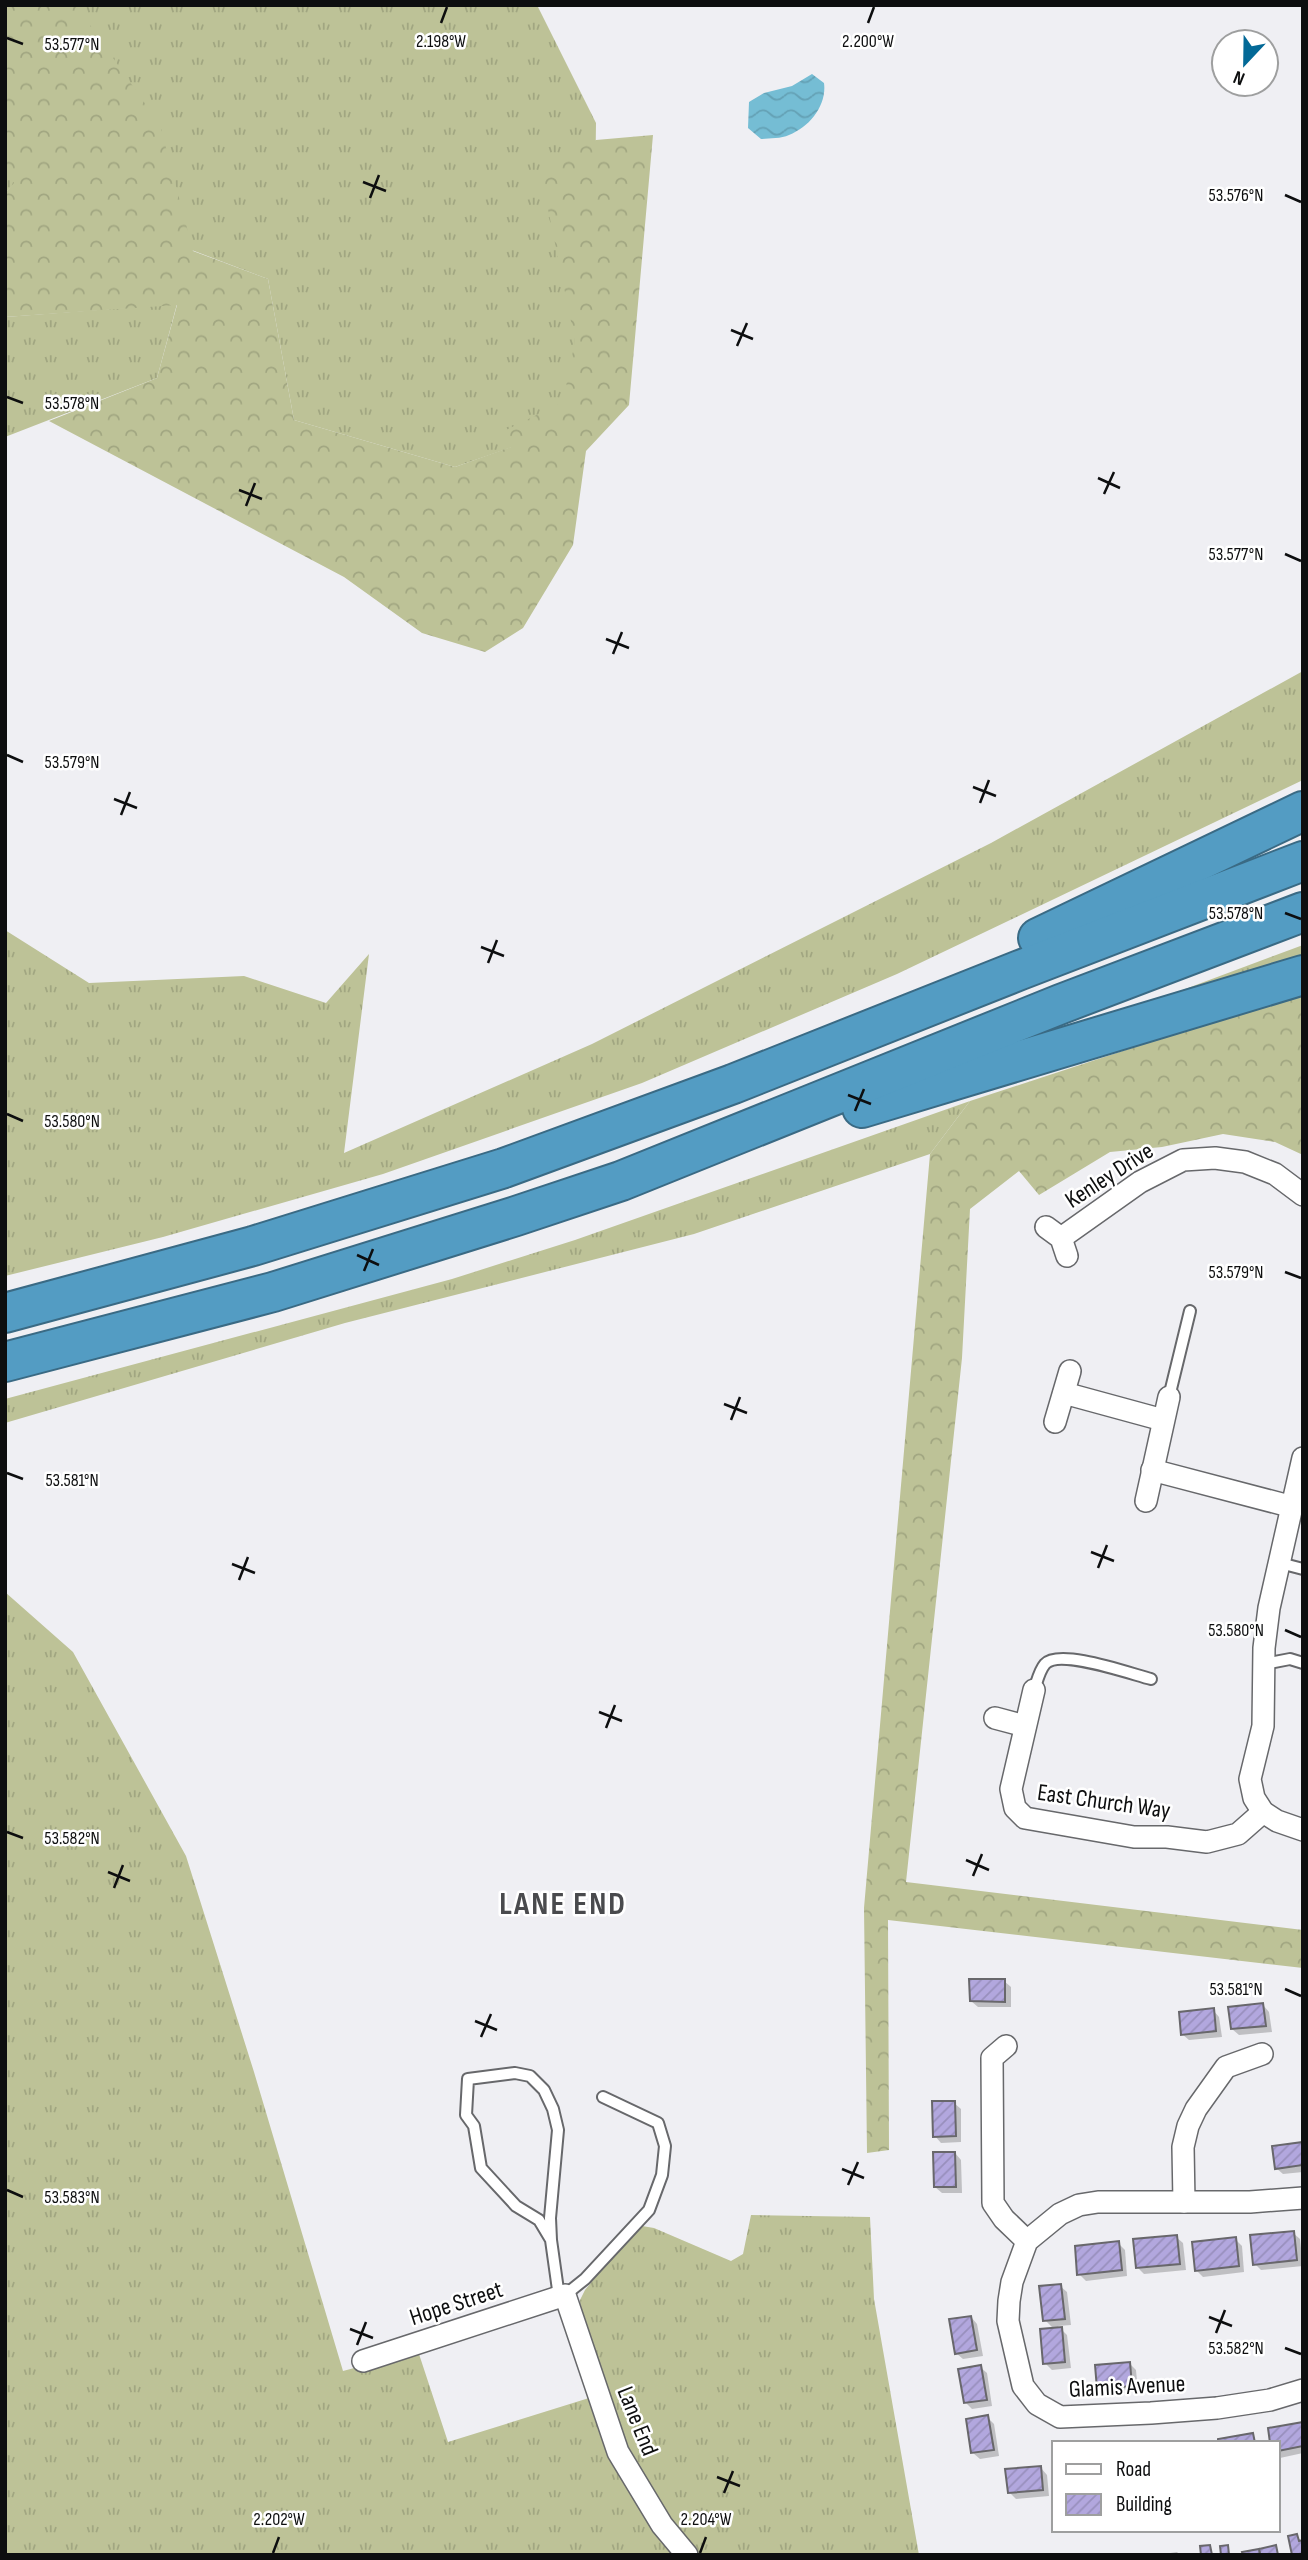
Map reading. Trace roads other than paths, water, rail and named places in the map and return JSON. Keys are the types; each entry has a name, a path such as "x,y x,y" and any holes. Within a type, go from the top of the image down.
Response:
{"highway":[{"path":"733,1084 1303,811"},
{"path":"5,1312 253,1246 491,1172 733,1084 1303,861"},
{"path":"621,1181 1061,1004 1303,912"},
{"path":"5,1362 273,1292 621,1181 1303,975"}],"street":[{"name":"Kenley Drive","path":"1058,1240 1140,1182 1183,1160 1215,1158 1245,1162 1275,1174 1303,1195"},
{"path":"1055,1422 1070,1371"},
{"path":"1064,1393 1163,1420"},
{"path":"1146,1501 1169,1397"},
{"path":"1302,1463 1269,1608 1264,1664 1263,1726 1250,1779 1255,1798 1263,1812 1277,1821 1303,1830"},
{"path":"1152,1470 1293,1507"},
{"name":"East Church Way","path":"1034,1690 1014,1770 1011,1796 1015,1808 1025,1818 1120,1835 1207,1842 1238,1834 1263,1812"},
{"path":"995,1718 1025,1726"},
{"path":"1006,2046 992,2058 993,2203 1004,2219 1027,2241 1060,2214 1079,2205 1098,2202 1250,2202 1303,2198"},
{"path":"1184,2202 1183,2147 1196,2109 1226,2067 1262,2054"},
{"name":"Glamis Avenue","path":"1027,2241 1012,2282 1008,2321 1023,2386 1028,2396 1046,2410 1060,2417 1151,2413 1231,2406 1270,2400 1303,2390"},
{"name":"Hope Street","path":"363,2361 562,2296"},
{"name":"Lane End","path":"562,2296 618,2452 662,2525 687,2555"}],"lane":[{"path":"1169,1397 1190,1311"},
{"path":"1280,1563 1303,1569"},
{"path":"1034,1690 1045,1664 1054,1658 1082,1661 1151,1679"},
{"path":"1264,1664 1290,1659 1303,1663"},
{"path":"551,2241 539,2220 516,2206 481,2168 474,2126 466,2115 468,2079 515,2073 530,2076 544,2090 553,2109 558,2130 550,2218 551,2241 562,2296 585,2279 616,2242 649,2210 662,2175 665,2146 658,2123 603,2097"}],"water":[{"path":"812,74 824,83 823,99 804,127 779,138 761,139 748,128 749,102 764,93 792,86"}],"district":[{"name":"LANE END","path":"563,1903"}]}
